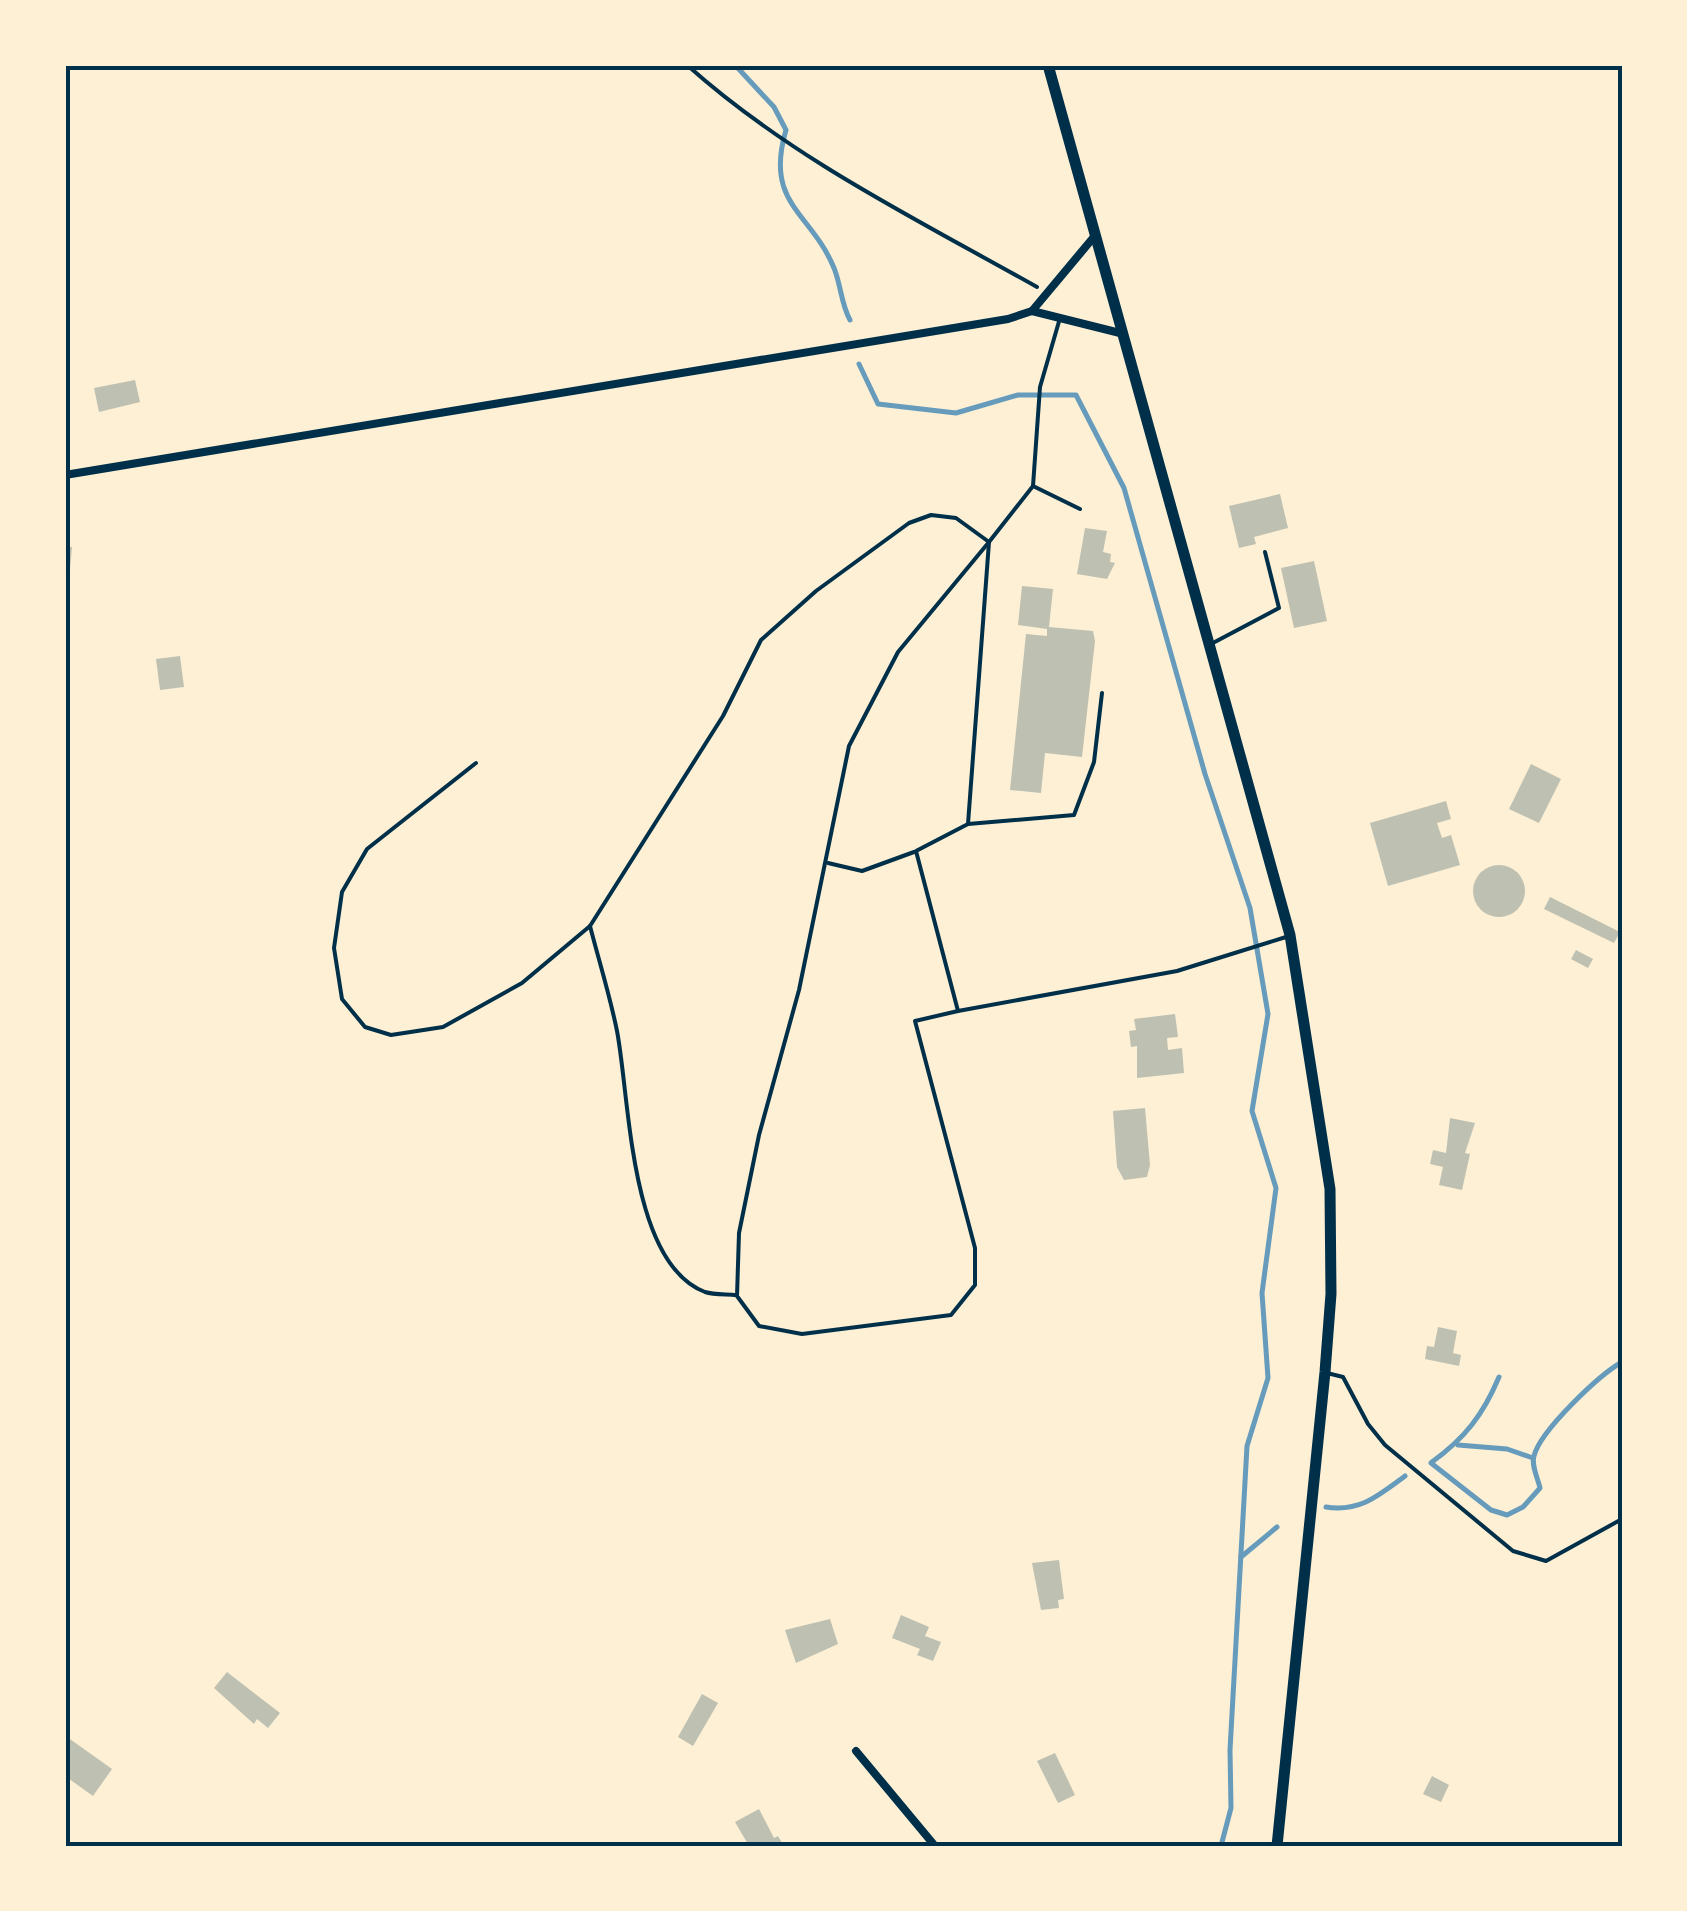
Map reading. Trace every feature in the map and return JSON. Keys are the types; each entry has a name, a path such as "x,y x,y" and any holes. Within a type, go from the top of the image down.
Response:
{"main road":[{"path":"1048,65 1093,238 1211,644 1290,935 1330,1189 1331,1294 1325,1372 1276,1846"}],"street":[{"path":"1032,311 1093,238"},
{"path":"65,474 1032,311 1120,332"},
{"path":"856,1752 934,1846"}],"lane":[{"path":"1060,316 1040,386 1033,486 898,652 849,746 828,862 799,990 759,1135 739,1233 737,1296 758,1326 802,1334 951,1315 975,1284 975,1248 915,1020 1177,972 1290,935"},
{"path":"1033,486 1080,510"},
{"path":"476,763 367,850 342,892 334,948 342,999 365,1027 391,1035 443,1027 522,983 590,926 724,716 762,640 816,591 909,523 931,515 956,518 989,542"},
{"path":"968,824 989,542"},
{"path":"1211,644 1279,608 1265,552"},
{"path":"828,862 862,871 916,852 968,824 1074,814 1094,762 1102,694"},
{"path":"916,852 958,1011"},
{"path":"590,926 617,1030 635,1169 650,1226 676,1269 704,1292 737,1296"},
{"path":"1325,1372 1343,1377 1368,1424 1385,1445 1513,1551 1546,1560 1622,1519"}],"path":[{"path":"687,65 768,131 1048,294"}],"building":[{"path":"135,380 140,402 99,412 94,388"},
{"path":"1280,494 1288,528 1254,537 1256,544 1239,548 1229,506"},
{"path":"1085,528 1107,531 1103,552 1111,554 1110,562 1115,563 1107,579 1077,574"},
{"path":"65,547 72,547 69,579 65,579"},
{"path":"1314,561 1327,621 1294,628 1281,568"},
{"path":"1022,586 1053,589 1049,627 1093,631 1095,641 1082,757 1045,753 1041,793 1010,790 1026,634 1047,636 1047,629 1018,625"},
{"path":"180,656 184,687 160,690 156,659"},
{"path":"1531,764 1561,779 1539,823 1509,809"},
{"path":"1446,801 1451,819 1437,823 1442,838 1451,835 1460,865 1388,886 1370,823"},
{"path":"1499,865 1518,872 1525,891 1518,910 1499,917 1480,910 1473,891 1480,872"},
{"path":"1550,897 1620,932 1614,943 1544,909"},
{"path":"1576,950 1593,959 1588,968 1571,959"},
{"path":"1175,1014 1178,1037 1167,1038 1168,1050 1182,1048 1184,1073 1137,1078 1137,1046 1131,1047 1129,1031 1136,1030 1134,1019"},
{"path":"1145,1108 1150,1165 1147,1177 1124,1180 1117,1167 1113,1111"},
{"path":"1450,1118 1475,1123 1465,1153 1470,1154 1462,1190 1439,1185 1443,1167 1430,1164 1433,1150 1446,1153"},
{"path":"1438,1327 1457,1331 1453,1353 1461,1355 1459,1366 1425,1359 1427,1346 1434,1347"},
{"path":"1059,1560 1064,1599 1058,1600 1059,1608 1041,1610 1032,1563"},
{"path":"901,1615 929,1627 925,1636 941,1642 933,1661 917,1655 920,1649 892,1638"},
{"path":"830,1619 838,1644 796,1663 785,1630"},
{"path":"227,1672 280,1713 268,1728 257,1719 254,1724 214,1688"},
{"path":"702,1694 718,1703 693,1746 678,1737"},
{"path":"67,1737 112,1769 93,1796 65,1776"},
{"path":"1055,1753 1075,1795 1058,1803 1037,1761"},
{"path":"1432,1776 1449,1785 1441,1802 1423,1794"},
{"path":"759,1809 774,1838 778,1836 784,1846 749,1846 735,1822"}],"waterway":[{"path":"735,65 774,107 786,130 781,155 785,191 834,268 850,320"},
{"path":"859,364 878,404 956,413 1018,395 1076,395 1124,488 1205,774 1250,908 1268,1014 1252,1111 1276,1188 1262,1293 1268,1378 1247,1446 1230,1750 1231,1808 1221,1846"},
{"path":"1431,1463 1491,1510 1507,1515 1523,1507 1540,1488 1533,1460 1547,1433 1586,1391 1622,1362"},
{"path":"1432,1462 1472,1425 1499,1377"},
{"path":"1458,1445 1507,1449 1533,1458"},
{"path":"1326,1507 1359,1505 1405,1476"},
{"path":"1241,1557 1277,1527"}]}
